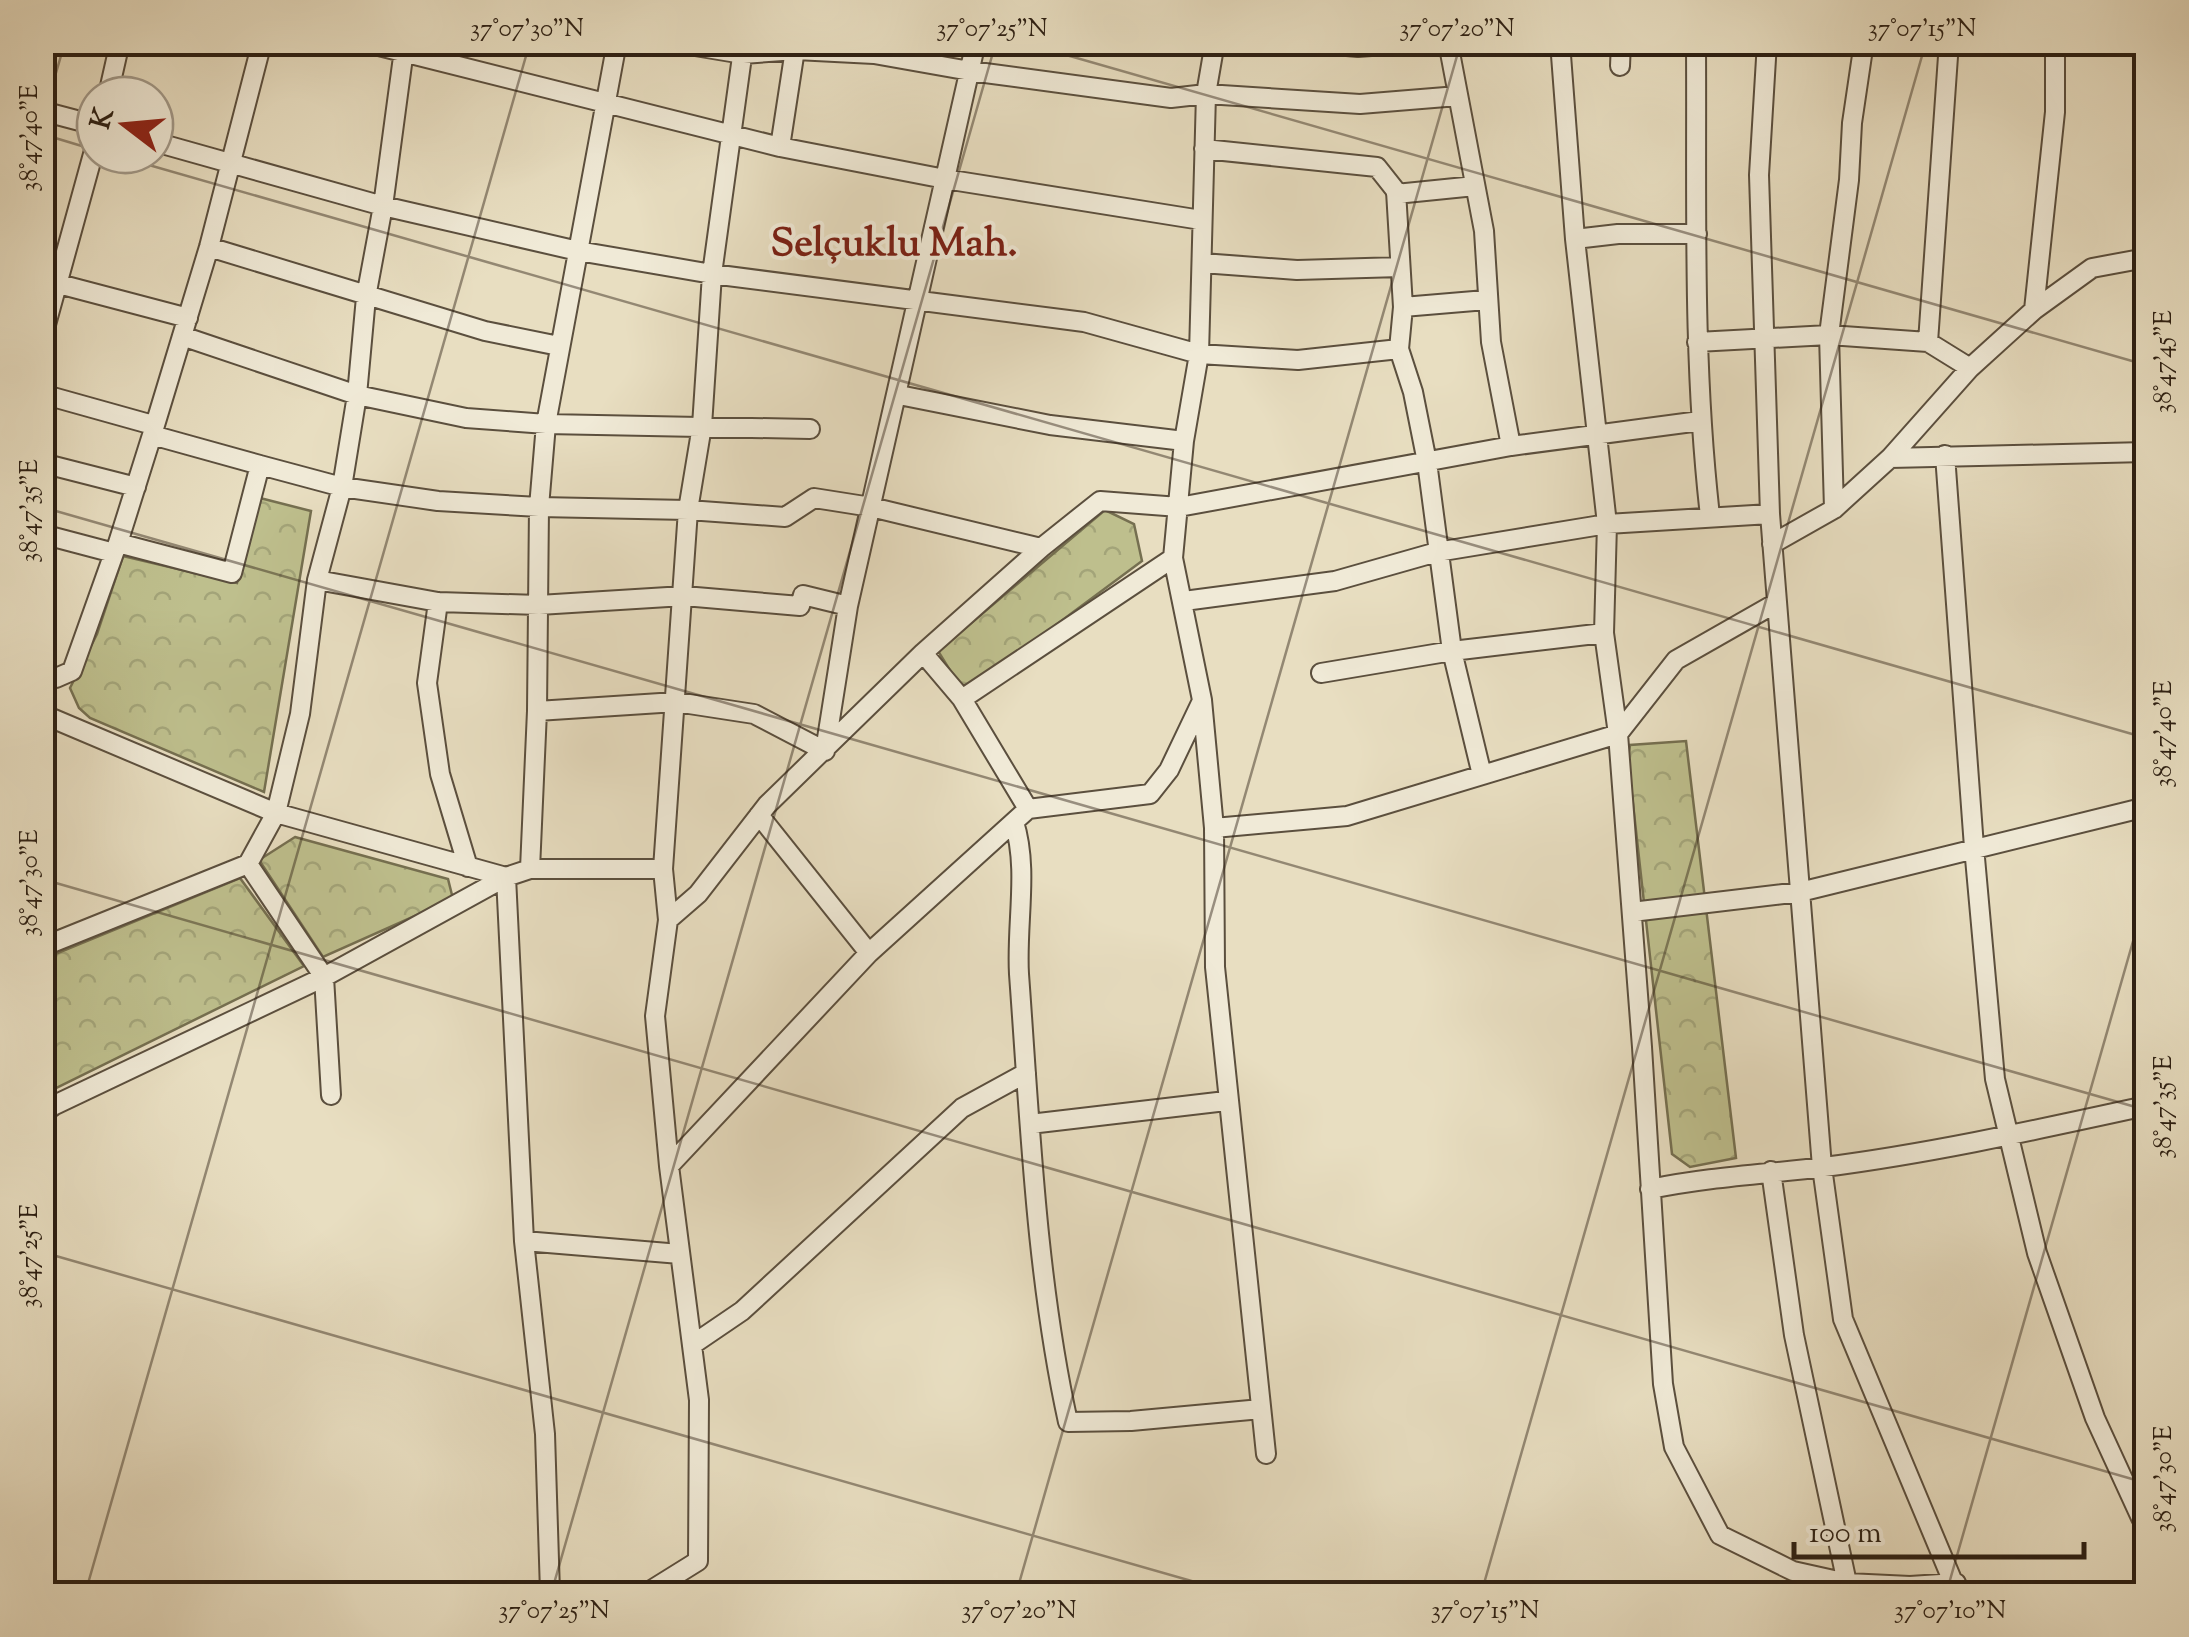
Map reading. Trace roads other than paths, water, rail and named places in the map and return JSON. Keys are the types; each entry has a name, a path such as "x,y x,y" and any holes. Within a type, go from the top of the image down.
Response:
{"street":[{"path":"113,75 120,42"},
{"path":"47,678 72,671 116,548 209,247 262,42"},
{"path":"363,42 405,48 728,136 945,180 1202,220"},
{"path":"530,869 540,507 546,424 617,42"},
{"path":"670,42 743,48 876,48 970,70 1170,98 1206,94 1360,104 1458,96"},
{"path":"825,751 848,606 976,42"},
{"path":"1215,42 1206,94 1199,354 1184,441 1173,558 1202,700 1214,828 1214,967 1266,1454"},
{"path":"1302,42 1358,47 1424,42"},
{"path":"1448,42 1484,231 1486,300 1510,446"},
{"path":"1560,42 1575,239 1607,524 1604,633 1618,734 1632,912 1663,1384 1674,1448 1720,1535 1793,1571 1848,1583 1957,1588 1843,1319 1822,1167 1770,514 1759,175 1767,42"},
{"path":"1620,42 1620,66"},
{"path":"1696,42 1696,342 1710,516"},
{"path":"1834,509 1829,335 1864,42"},
{"path":"1928,342 1949,42"},
{"path":"2034,310 2055,112 2055,42"},
{"path":"2144,42 2146,66"},
{"path":"780,147 796,46"},
{"path":"42,947 248,864 276,813 300,714 317,580 342,486 357,394 366,297 384,206 405,48"},
{"path":"646,1594 698,1561 699,1400 654,1016 668,920 663,869 688,510 702,426 712,274 728,136 743,48"},
{"path":"42,111 75,120"},
{"path":"175,148 384,206 578,251 712,274 1084,322 1199,354 1298,360 1399,349"},
{"path":"1204,150 1377,167 1396,194 1404,307 1399,349 1413,392 1427,462 1452,651 1482,775"},
{"path":"42,339 87,175"},
{"path":"1396,194 1475,186"},
{"path":"1575,239 1618,234 1697,234"},
{"path":"209,247 366,297 559,346"},
{"path":"1772,544 1834,509 1890,458 1970,368 2034,310 2092,268 2146,258"},
{"path":"1202,263 1298,270 1400,267"},
{"path":"56,283 185,327 357,394 466,418 546,424 810,429"},
{"path":"1404,307 1486,300"},
{"path":"1696,342 1829,335 1928,342 1970,368"},
{"path":"42,394 260,465 342,486 438,500 785,517 814,498 870,507 1041,548"},
{"path":"899,394 1050,426 1184,441"},
{"path":"668,920 698,894 759,815 923,653 1100,501 1179,507 1510,446 1700,421"},
{"path":"1890,458 2146,452"},
{"path":"1945,455 1974,847 1996,1080 2006,1136 2037,1253 2095,1418 2140,1518 2146,1522"},
{"path":"42,463 136,487"},
{"path":"42,534 232,573 260,465"},
{"path":"1184,602 1334,581 1436,552 1607,524 1770,514"},
{"path":"962,700 1173,558"},
{"path":"317,580 438,602 539,605 684,596 800,606 803,595 848,606"},
{"path":"438,602 427,682 440,774 468,867"},
{"path":"1214,828 1347,816 1618,734 1676,660 1776,604"},
{"path":"1321,673 1452,651 1604,633"},
{"path":"923,653 962,700 1021,815 1018,958 1026,1073 1056,1366 1068,1422 1131,1421 1261,1409"},
{"path":"669,1166 868,953 1021,815 1150,794 1168,770 1202,700"},
{"path":"537,711 676,702 754,714 825,751"},
{"path":"43,715 276,813 506,877"},
{"path":"1632,912 1800,892 2146,807"},
{"path":"759,815 868,953"},
{"path":"248,864 324,976 331,1095"},
{"path":"42,1088 47,1109 324,976 506,877 530,869 663,869"},
{"path":"506,877 524,1241 545,1434 550,1592 566,1594"},
{"path":"692,1345 742,1311 962,1108 1026,1073"},
{"path":"1030,1124 1226,1100"},
{"path":"1650,1189 1772,1170 1822,1167 2006,1136 2146,1106"},
{"path":"1772,1170 1794,1335 1848,1583"},
{"path":"524,1241 680,1254"}],"district":[{"name":"Selçuklu Mah.","path":"894,241"}]}
